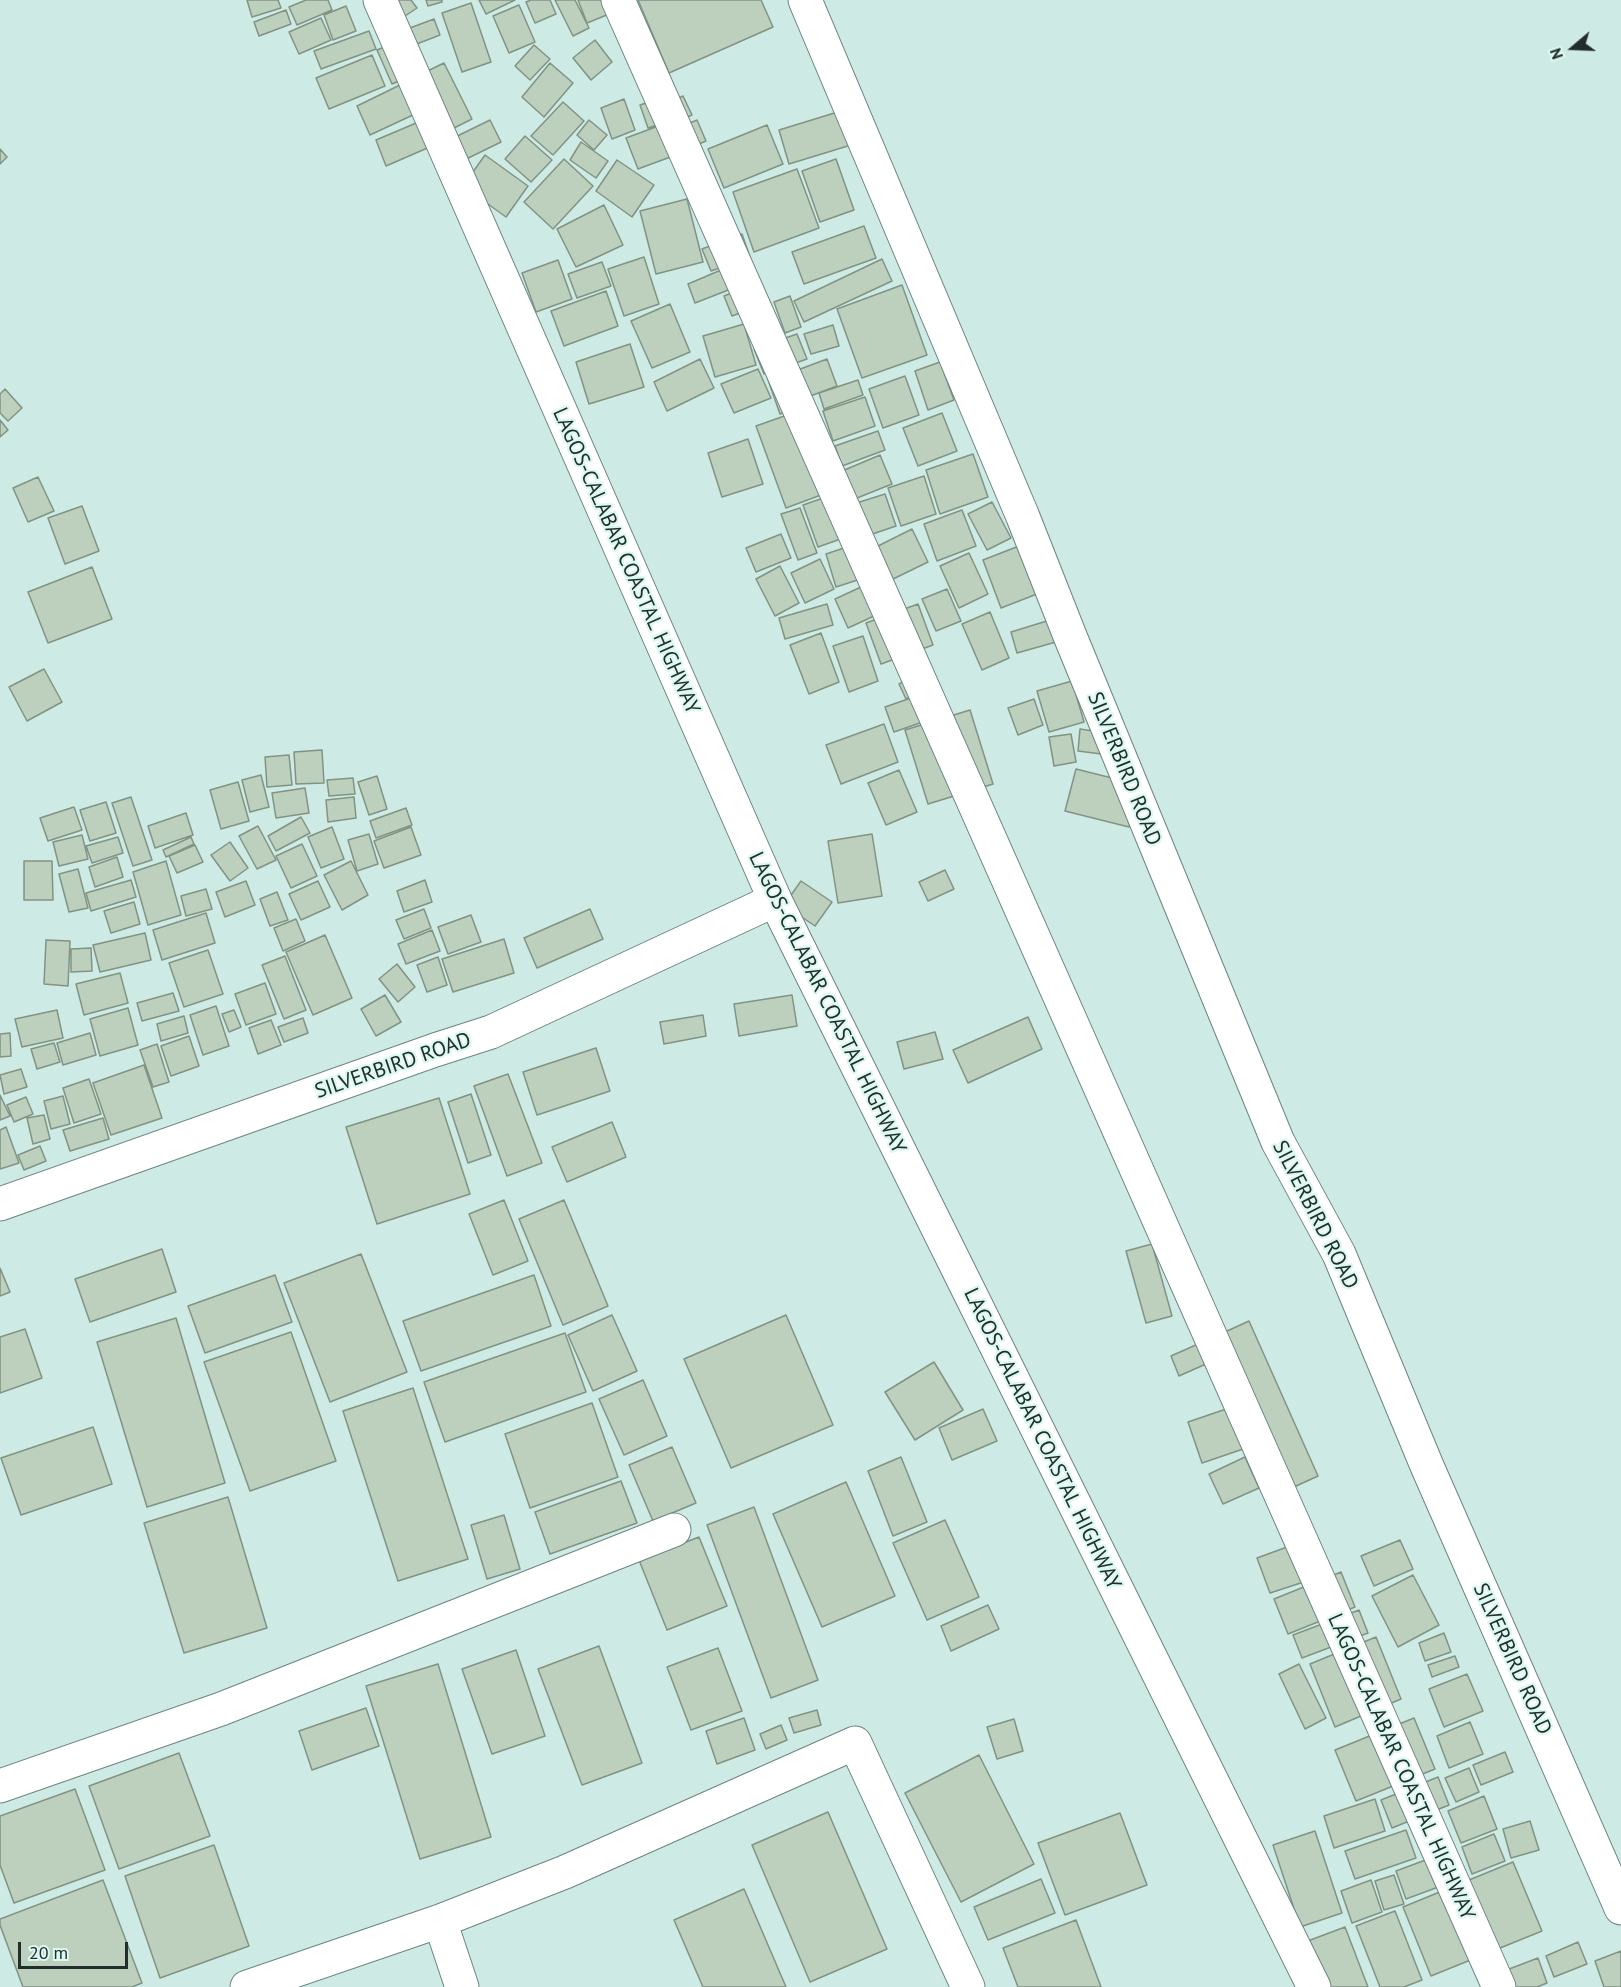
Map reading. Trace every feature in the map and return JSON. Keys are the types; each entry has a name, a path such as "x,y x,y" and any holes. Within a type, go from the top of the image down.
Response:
{"main road":[{"name":"LAGOS-CALABAR COASTAL HIGHWAY","path":"380,0 775,900 1314,1987"},
{"name":"LAGOS-CALABAR COASTAL HIGHWAY","path":"618,0 1499,1987"},
{"name":"SILVERBIRD ROAD","path":"806,0 1023,517 1278,1142 1339,1254 1427,1466 1621,1908"},
{"name":"SILVERBIRD ROAD","path":"0,1204 491,1032 775,900"},
{"path":"0,1786 221,1709 674,1530"},
{"path":"247,1987 440,1921 565,1872 855,1743 968,1987"},
{"path":"440,1921 462,1987"}],"building":[{"path":"247,0 278,0 281,8 252,17"},
{"path":"306,0 328,0 332,10 297,25 289,7"},
{"path":"368,0 411,0 417,8 387,28"},
{"path":"426,0 442,0 442,2 428,6"},
{"path":"479,0 515,0 486,14"},
{"path":"550,0 556,14 535,23 526,2"},
{"path":"555,0 575,0 589,28 573,36"},
{"path":"578,0 621,0 624,8 587,23"},
{"path":"638,0 761,0 773,27 669,73"},
{"path":"471,3 491,62 462,72 442,13"},
{"path":"519,5 535,42 509,53 493,16"},
{"path":"346,6 356,31 333,40 324,15"},
{"path":"286,10 291,24 259,36 254,22"},
{"path":"321,18 331,40 299,54 289,32"},
{"path":"434,19 440,35 409,47 402,31"},
{"path":"369,31 376,49 321,69 314,51"},
{"path":"595,40 612,62 591,80 573,58"},
{"path":"399,41 413,75 392,84 377,50"},
{"path":"534,45 550,59 530,80 515,66"},
{"path":"372,55 385,86 329,109 316,78"},
{"path":"444,63 472,119 442,134 413,78"},
{"path":"550,63 573,83 544,117 522,97"},
{"path":"402,84 415,114 370,135 357,106"},
{"path":"683,96 692,115 676,122 667,103"},
{"path":"661,98 669,121 648,128 640,105"},
{"path":"624,99 635,130 612,139 601,108"},
{"path":"563,102 584,121 553,155 531,136"},
{"path":"841,111 851,145 789,164 779,130"},
{"path":"428,118 439,143 386,166 376,140"},
{"path":"490,120 501,142 448,168 437,146"},
{"path":"589,120 607,135 594,150 577,135"},
{"path":"697,120 706,141 678,153 669,132"},
{"path":"661,125 673,156 638,169 626,138"},
{"path":"767,125 783,164 724,188 708,149"},
{"path":"525,136 552,160 531,182 505,159"},
{"path":"581,142 608,161 596,178 570,160"},
{"path":"0,149 7,157 0,164"},
{"path":"485,155 528,186 506,217 463,186"},
{"path":"564,159 593,186 553,229 524,202"},
{"path":"836,159 854,210 820,222 802,171"},
{"path":"617,160 654,185 632,217 596,191"},
{"path":"797,169 819,228 754,252 733,192"},
{"path":"687,199 703,262 656,274 640,211"},
{"path":"604,205 623,245 576,267 557,229"},
{"path":"864,226 876,258 804,284 792,252"},
{"path":"742,234 750,257 711,271 702,249"},
{"path":"644,257 659,304 624,316 608,269"},
{"path":"882,259 892,281 804,322 794,301"},
{"path":"558,260 572,299 536,312 522,273"},
{"path":"602,262 611,286 577,298 568,274"},
{"path":"728,267 736,287 695,303 688,284"},
{"path":"755,284 763,304 732,316 724,296"},
{"path":"902,285 927,355 862,378 837,309"},
{"path":"606,291 618,326 564,346 551,311"},
{"path":"790,296 801,327 785,333 774,302"},
{"path":"670,304 690,352 652,368 631,321"},
{"path":"744,324 756,365 715,377 703,336"},
{"path":"833,325 839,346 811,354 804,334"},
{"path":"797,334 807,359 764,374 754,349"},
{"path":"630,344 644,387 589,404 576,362"},
{"path":"700,359 714,388 667,411 654,382"},
{"path":"827,359 837,386 797,401 799,407 780,414 767,377 785,370 787,374"},
{"path":"940,362 954,400 928,410 915,371"},
{"path":"758,369 771,398 734,413 721,384"},
{"path":"905,376 919,415 883,428 869,389"},
{"path":"858,380 863,395 824,409 819,393"},
{"path":"5,389 22,408 8,421 0,413 0,394"},
{"path":"865,397 875,426 833,441 823,411"},
{"path":"807,408 837,489 786,508 756,426"},
{"path":"942,413 957,451 918,466 903,428"},
{"path":"0,420 8,430 0,437"},
{"path":"878,431 885,450 842,466 835,446"},
{"path":"748,439 763,484 722,497 708,453"},
{"path":"973,454 988,497 940,514 926,470"},
{"path":"880,455 892,484 847,502 835,474"},
{"path":"924,476 936,514 901,526 888,488"},
{"path":"38,477 54,511 28,522 13,488"},
{"path":"835,494 849,536 818,547 803,505"},
{"path":"885,494 896,526 855,540 844,507"},
{"path":"992,502 1011,538 987,550 968,514"},
{"path":"82,506 99,551 65,564 48,518"},
{"path":"800,508 817,553 798,560 781,514"},
{"path":"962,510 976,546 937,561 924,524"},
{"path":"912,529 928,562 889,581 874,548"},
{"path":"781,534 791,558 756,572 746,548"},
{"path":"862,542 873,575 836,587 826,554"},
{"path":"1019,546 1037,594 1001,608 983,560"},
{"path":"969,553 988,594 959,608 940,566"},
{"path":"820,559 834,589 805,603 791,573"},
{"path":"780,566 799,603 775,616 756,579"},
{"path":"92,567 112,619 48,643 28,592"},
{"path":"874,581 887,610 848,628 835,599"},
{"path":"947,589 961,621 936,631 922,599"},
{"path":"827,604 833,625 785,639 779,618"},
{"path":"918,604 933,645 881,664 866,623"},
{"path":"990,612 1009,658 982,670 962,624"},
{"path":"1050,620 1056,642 1017,653 1011,632"},
{"path":"821,633 839,682 809,694 790,645"},
{"path":"863,636 878,681 849,692 833,646"},
{"path":"44,669 62,702 27,721 9,687"},
{"path":"916,675 923,690 906,699 899,684"},
{"path":"1072,681 1084,722 1049,732 1037,691"},
{"path":"928,692 937,717 894,732 885,707"},
{"path":"1034,699 1043,725 1018,735 1008,708"},
{"path":"970,710 993,784 928,804 905,730"},
{"path":"884,724 898,762 841,784 826,745"},
{"path":"1080,729 1119,735 1117,756 1078,751"},
{"path":"1071,734 1076,762 1054,766 1049,737"},
{"path":"322,750 324,783 296,784 294,752"},
{"path":"289,755 292,785 267,787 265,757"},
{"path":"1076,769 1140,785 1129,827 1065,811"},
{"path":"899,770 917,812 886,825 868,783"},
{"path":"261,775 269,807 250,812 242,780"},
{"path":"377,776 387,809 369,815 358,782"},
{"path":"353,778 355,794 329,796 327,780"},
{"path":"238,782 249,821 221,829 210,790"},
{"path":"305,788 309,813 276,818 272,793"},
{"path":"131,797 152,860 133,866 112,803"},
{"path":"354,797 356,818 328,822 326,800"},
{"path":"106,802 116,833 90,841 80,810"},
{"path":"74,807 82,830 48,841 40,818"},
{"path":"406,808 412,825 376,838 370,821"},
{"path":"186,813 193,835 155,848 148,826"},
{"path":"301,817 310,833 276,851 268,836"},
{"path":"258,826 276,860 257,869 239,836"},
{"path":"332,827 344,859 321,868 308,837"},
{"path":"411,827 421,855 384,868 374,841"},
{"path":"369,834 378,864 357,871 348,840"},
{"path":"872,834 882,896 838,903 828,841"},
{"path":"82,835 88,859 59,866 53,842"},
{"path":"118,837 123,853 92,863 86,846"},
{"path":"191,837 194,844 166,857 163,850"},
{"path":"230,842 248,868 230,881 211,855"},
{"path":"302,844 317,876 291,888 276,856"},
{"path":"195,845 203,862 177,873 169,856"},
{"path":"117,857 123,877 95,887 89,867"},
{"path":"24,861 52,861 53,900 24,900"},
{"path":"166,861 181,915 148,925 133,872"},
{"path":"351,861 368,895 342,910 324,875"},
{"path":"78,869 88,908 69,912 59,874"},
{"path":"945,870 954,889 928,901 919,882"},
{"path":"131,880 136,897 91,911 86,893"},
{"path":"425,880 432,902 404,912 397,891"},
{"path":"246,881 255,905 225,917 216,892"},
{"path":"318,881 330,907 301,920 289,894"},
{"path":"801,881 832,902 815,926 784,905"},
{"path":"206,889 212,909 186,916 181,896"},
{"path":"277,892 288,920 270,926 260,899"},
{"path":"134,902 140,924 111,933 104,911"},
{"path":"424,909 431,928 404,939 396,920"},
{"path":"590,909 603,939 537,968 524,938"},
{"path":"206,913 215,943 162,960 153,930"},
{"path":"471,915 481,942 448,954 438,927"},
{"path":"296,919 305,941 283,951 274,928"},
{"path":"432,930 440,951 406,964 398,944"},
{"path":"145,933 151,960 100,972 93,945"},
{"path":"325,935 352,998 313,1015 286,952"},
{"path":"504,939 514,973 453,992 442,959"},
{"path":"46,940 70,941 68,986 44,984"},
{"path":"91,948 92,971 71,972 71,949"},
{"path":"208,950 223,994 184,1007 169,963"},
{"path":"285,956 306,1010 284,1019 262,965"},
{"path":"438,957 447,985 427,992 417,965"},
{"path":"397,964 415,987 398,1002 379,979"},
{"path":"120,973 128,1003 84,1015 76,984"},
{"path":"265,983 276,1014 246,1025 235,994"},
{"path":"173,993 179,1011 142,1021 137,1003"},
{"path":"385,995 401,1022 376,1036 361,1009"},
{"path":"792,995 797,1026 739,1036 734,1004"},
{"path":"216,1006 229,1046 203,1055 190,1015"},
{"path":"128,1008 138,1045 100,1056 90,1019"},
{"path":"57,1010 63,1038 22,1047 15,1019"},
{"path":"234,1010 241,1027 229,1032 222,1014"},
{"path":"703,1015 706,1036 664,1044 660,1022"},
{"path":"184,1016 188,1033 161,1041 157,1024"},
{"path":"1028,1017 1042,1049 968,1083 953,1050"},
{"path":"303,1018 308,1033 284,1042 278,1027"},
{"path":"271,1020 281,1045 258,1054 249,1028"},
{"path":"935,1032 943,1059 904,1069 897,1042"},
{"path":"10,1033 11,1056 0,1057 0,1034"},
{"path":"90,1033 96,1055 63,1065 57,1043"},
{"path":"189,1036 199,1066 171,1076 161,1046"},
{"path":"54,1043 60,1062 37,1069 31,1049"},
{"path":"157,1044 169,1082 153,1087 140,1050"},
{"path":"596,1048 610,1091 537,1115 523,1072"},
{"path":"144,1065 162,1118 111,1135 93,1083"},
{"path":"21,1069 27,1087 4,1094 0,1075"},
{"path":"508,1074 542,1163 507,1176 474,1086"},
{"path":"89,1079 101,1114 74,1123 63,1088"},
{"path":"471,1094 491,1155 468,1163 448,1102"},
{"path":"0,1095 10,1116 0,1120"},
{"path":"63,1096 70,1124 51,1129 44,1101"},
{"path":"26,1097 33,1114 14,1122 7,1105"},
{"path":"439,1098 470,1194 377,1224 346,1127"},
{"path":"44,1115 50,1139 33,1144 27,1118"},
{"path":"103,1118 109,1139 70,1151 63,1130"},
{"path":"612,1122 626,1157 567,1182 552,1147"},
{"path":"6,1127 19,1163 0,1169 0,1130"},
{"path":"40,1146 46,1161 24,1170 18,1155"},
{"path":"504,1200 528,1261 493,1275 469,1214"},
{"path":"564,1200 608,1306 563,1325 519,1219"},
{"path":"1152,1244 1172,1316 1146,1323 1126,1251"},
{"path":"162,1249 176,1292 90,1322 75,1279"},
{"path":"361,1254 407,1372 330,1402 284,1283"},
{"path":"0,1268 10,1292 0,1296"},
{"path":"275,1275 292,1322 205,1353 188,1306"},
{"path":"534,1275 551,1326 421,1371 403,1321"},
{"path":"612,1315 637,1371 593,1391 568,1335"},
{"path":"786,1315 833,1425 731,1468 684,1359"},
{"path":"176,1318 225,1483 147,1507 97,1342"},
{"path":"1249,1321 1318,1476 1283,1492 1214,1337"},
{"path":"25,1329 42,1378 0,1393 0,1337"},
{"path":"291,1332 336,1461 250,1491 204,1362"},
{"path":"565,1333 586,1392 445,1442 424,1382"},
{"path":"1198,1344 1206,1364 1179,1376 1171,1356"},
{"path":"934,1362 963,1410 915,1440 885,1392"},
{"path":"643,1380 667,1436 624,1455 599,1399"},
{"path":"413,1388 468,1559 398,1581 343,1411"},
{"path":"592,1403 618,1477 530,1508 505,1434"},
{"path":"1238,1405 1252,1446 1202,1463 1188,1422"},
{"path":"983,1409 997,1441 952,1460 939,1428"},
{"path":"93,1427 112,1484 21,1515 1,1458"},
{"path":"672,1447 696,1503 653,1521 629,1465"},
{"path":"901,1457 927,1522 893,1536 868,1471"},
{"path":"1245,1457 1259,1488 1223,1504 1209,1474"},
{"path":"621,1481 637,1523 550,1554 535,1512"},
{"path":"846,1482 895,1596 822,1627 773,1514"},
{"path":"228,1497 267,1628 184,1653 144,1523"},
{"path":"754,1507 818,1680 771,1698 707,1525"},
{"path":"504,1515 520,1569 487,1579 471,1525"},
{"path":"945,1520 979,1597 927,1620 893,1543"},
{"path":"699,1537 727,1606 667,1630 639,1560"},
{"path":"1400,1540 1413,1569 1374,1586 1361,1556"},
{"path":"1298,1543 1310,1580 1270,1593 1257,1558"},
{"path":"1341,1572 1355,1607 1288,1634 1274,1599"},
{"path":"1413,1575 1439,1625 1398,1647 1372,1596"},
{"path":"988,1605 999,1629 951,1651 941,1626"},
{"path":"1359,1610 1368,1633 1302,1658 1293,1635"},
{"path":"1444,1633 1451,1652 1425,1661 1419,1643"},
{"path":"1376,1637 1401,1699 1335,1727 1310,1664"},
{"path":"599,1646 642,1763 582,1785 538,1669"},
{"path":"718,1648 742,1711 691,1730 667,1667"},
{"path":"516,1650 545,1736 492,1754 462,1669"},
{"path":"1455,1656 1459,1667 1432,1677 1428,1665"},
{"path":"438,1664 491,1837 420,1859 366,1686"},
{"path":"1299,1664 1326,1718 1305,1729 1279,1674"},
{"path":"1467,1674 1483,1711 1444,1727 1429,1689"},
{"path":"366,1708 379,1746 312,1770 299,1731"},
{"path":"817,1710 821,1725 794,1733 789,1718"},
{"path":"744,1718 755,1750 717,1764 706,1731"},
{"path":"1414,1718 1435,1769 1356,1801 1335,1750"},
{"path":"1014,1719 1023,1751 997,1759 987,1727"},
{"path":"1470,1722 1483,1754 1449,1768 1437,1736"},
{"path":"781,1725 787,1740 766,1749 760,1734"},
{"path":"1505,1752 1513,1772 1481,1785 1473,1765"},
{"path":"179,1753 210,1836 119,1869 89,1786"},
{"path":"979,1755 1034,1864 961,1902 905,1793"},
{"path":"1469,1768 1479,1792 1456,1802 1445,1778"},
{"path":"1438,1777 1449,1805 1392,1828 1381,1800"},
{"path":"75,1789 105,1870 14,1903 0,1865 0,1816"},
{"path":"1484,1796 1497,1829 1461,1843 1448,1811"},
{"path":"1375,1799 1385,1831 1334,1848 1324,1816"},
{"path":"828,1812 887,1949 810,1982 752,1845"},
{"path":"1120,1813 1147,1885 1065,1915 1038,1843"},
{"path":"1530,1821 1539,1850 1511,1858 1503,1829"},
{"path":"1406,1830 1416,1858 1355,1879 1345,1851"},
{"path":"1315,1831 1342,1913 1300,1927 1273,1845"},
{"path":"1494,1834 1505,1861 1472,1874 1462,1847"},
{"path":"214,1845 249,1946 160,1978 125,1876"},
{"path":"1431,1858 1441,1886 1406,1899 1396,1871"},
{"path":"1513,1862 1542,1931 1431,1976 1403,1907"},
{"path":"1394,1875 1404,1904 1384,1910 1375,1881"},
{"path":"1041,1879 1055,1913 988,1940 974,1907"},
{"path":"103,1880 142,1983 132,1987 23,1987 0,1925 0,1919"},
{"path":"1371,1880 1382,1912 1352,1923 1341,1891"},
{"path":"744,1889 786,1987 703,1987 674,1920"},
{"path":"1395,1911 1422,1980 1404,1987 1380,1987 1356,1926"},
{"path":"1076,1920 1101,1987 1018,1987 1003,1948"},
{"path":"1345,1927 1368,1987 1322,1987 1305,1942"},
{"path":"1578,1942 1587,1964 1554,1977 1546,1956"},
{"path":"1621,1951 1621,1987 1604,1987 1595,1961"},
{"path":"1538,1958 1547,1983 1537,1987 1501,1987 1496,1974"}]}
